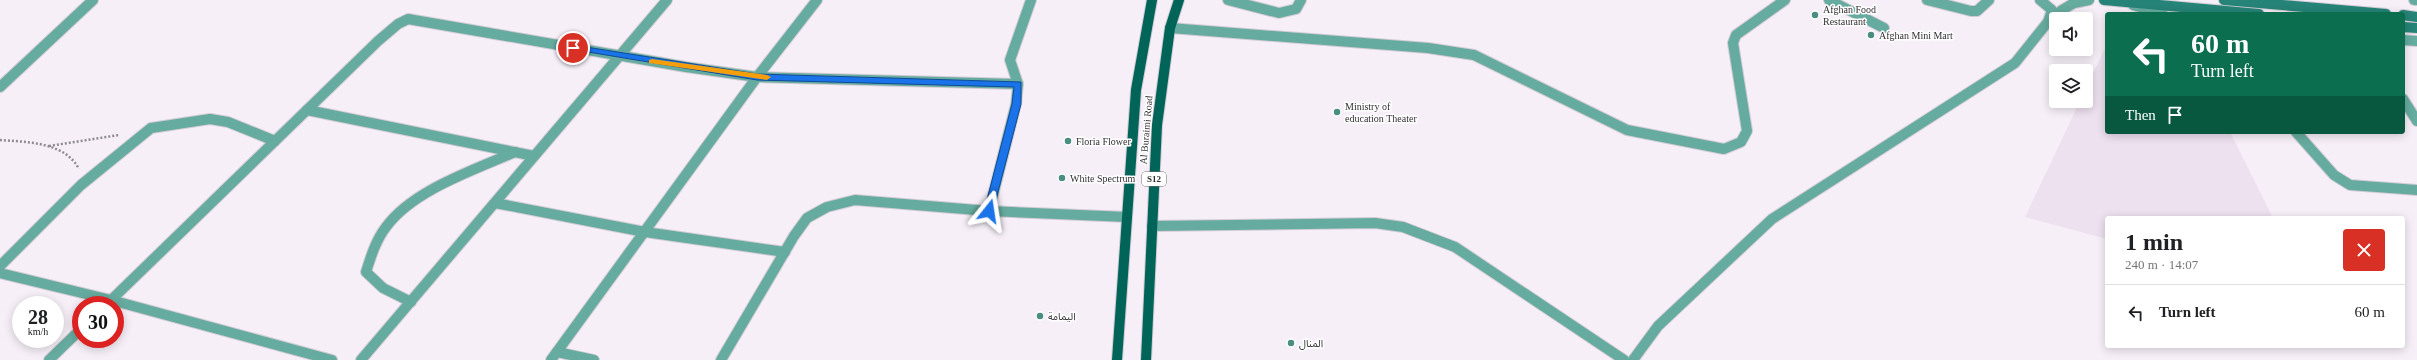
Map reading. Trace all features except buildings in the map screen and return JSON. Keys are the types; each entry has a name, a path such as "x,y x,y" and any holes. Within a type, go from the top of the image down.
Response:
{"main road":[{"name":"Al Buraimi Road","path":"1117,360 1136,90 1152,0"},
{"name":"Al Buraimi Road","path":"1146,360 1157,125 1170,28 1179,0"},
{"path":"2104,0 2236,12"},
{"path":"2224,0 2363,12"},
{"path":"2405,16 2417,17"},
{"path":"2405,27 2417,28"}],"street":[{"path":"0,87 93,0"},
{"path":"361,360 667,0"},
{"path":"554,356 757,77 817,0"},
{"path":"989,211 1016,104 1018,84 1010,60 1017,35 1031,0"},
{"path":"1228,0 1279,13 1296,9 1301,0"},
{"path":"1170,28 1428,48 1474,55 1627,130 1724,149 1741,142 1747,131 1733,43 1734,39 1736,35 1785,0"},
{"path":"1829,0 1884,28"},
{"path":"1927,0 1971,11 1977,11 1989,0"},
{"path":"2040,0 2046,2 2052,10 2048,24"},
{"path":"1633,360 1658,326 1691,293 1772,219 2015,62 2048,24 2074,3 2089,0"},
{"path":"2123,2 2156,12"},
{"path":"115,296 378,41 398,24 408,19 619,56 757,77 1018,84"},
{"path":"2405,40 2417,41"},
{"path":"2405,102 2417,121"},
{"path":"307,110 534,156"},
{"path":"0,266 81,186 151,128 210,119 228,122 275,141"},
{"path":"2298,134 2334,175 2350,185 2417,190"},
{"path":"411,302 383,288 366,272 372,252 390,222 420,198 515,152"},
{"path":"721,360 785,252 807,218 827,207 855,200 989,211 1127,217"},
{"path":"495,204 645,232 785,252"},
{"path":"1152,226 1347,222 1375,223 1403,228 1430,236 1455,247 1624,360"},
{"path":"0,273 86,296"},
{"path":"124,306 332,360"},
{"path":"50,360 72,338"},
{"path":"554,356 594,360"}],"path":[{"path":"0,140 49,146 66,153 79,167 81,186"}],"shaded area":[{"path":"2105,48 2105,134 2231,134 2272,216 2105,216 2105,238 2025,217 2077,108 2093,108 2093,73"}],"slow traffic":[{"path":"652,62 757,77 767,77"}],"place":[{"name":"Afghan Food Restaurant","path":"1815,15"},
{"name":"Afghan Mini Mart","path":"1871,35"},
{"name":"Ministry of education Theater","path":"1337,112"},
{"name":"Floria Flower","path":"1068,141"},
{"name":"White Spectrum","path":"1062,178"},
{"name":"اليمامة","path":"1040,316"},
{"name":"المنال","path":"1291,343"}],"route":[{"path":"573,48 757,77 1018,84 1016,104 989,211"}]}
